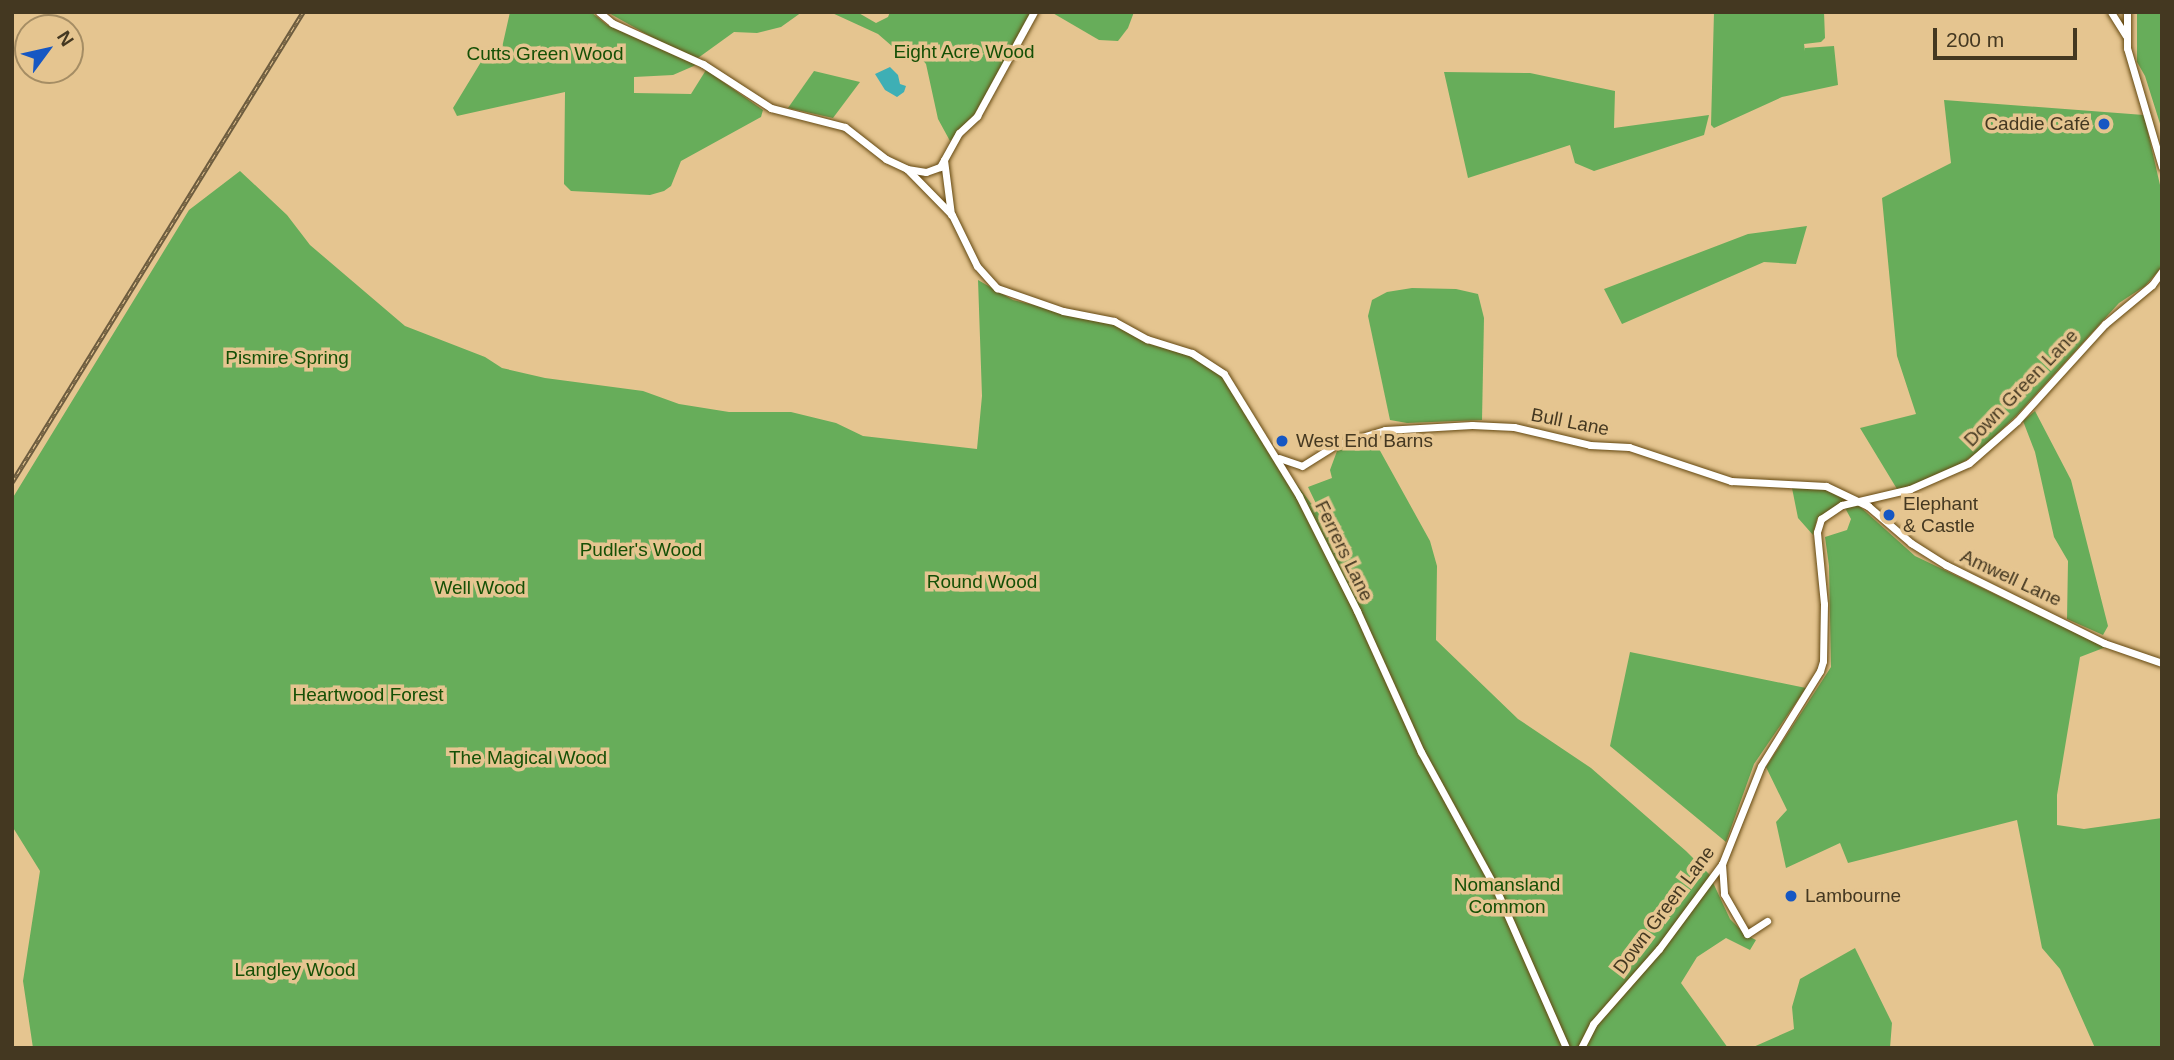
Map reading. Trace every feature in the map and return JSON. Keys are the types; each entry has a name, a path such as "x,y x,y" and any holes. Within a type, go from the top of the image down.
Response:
{"street":[{"name":"Ferrers Lane","path":"599,12 623,28 703,64 771,108 845,127 873,151 907,169 951,215 977,266 997,288 1063,311 1114,321 1147,339 1177,347 1213,364 1224,374 1278,458 1357,611 1421,752 1496,889 1566,1048"},
{"path":"907,169 931,172 944,160 959,133 977,116 1034,12"},
{"path":"2111,12 2126,36 2162,167"},
{"path":"2126,36 2127,12"},
{"name":"Ferrers Lane","path":"944,160 951,215"},
{"name":"Down Green Lane","path":"1581,1048 1593,1024 1659,949 1722,864 1761,766 1823,662 1824,583 1817,532 1821,519 1842,505 1910,489 1958,470 1978,457 2023,414 2105,324 2152,285 2162,271"},
{"name":"Bull Lane","path":"1278,458 1302,466 1335,445 1385,430 1472,425 1514,427 1590,445 1629,447 1731,481 1826,486 1858,500"},
{"name":"Amwell Lane","path":"1858,500 1911,543 1946,565 2104,643 2162,663"},
{"path":"1722,864 1729,905 1747,934 1767,921"},
{"path":"1710,879 1724,886"}],"green space":[{"name":"Cutts Green Wood","path":"510,12 591,12 607,25 696,65 673,75 634,77 634,93 691,94 706,70 763,110 761,117 681,161 671,186 664,191 650,195 571,191 564,184 565,92 457,116 453,108 484,57 501,52"},
{"path":"607,12 802,12 781,27 757,33 734,32 698,58 671,48"},
{"name":"Eight Acre Wood","path":"830,12 857,12 876,23 888,17 890,12 1034,12 973,117 950,141 938,119 926,64 915,51 893,47 878,34"},
{"path":"1051,12 1134,12 1128,28 1118,41 1099,40"},
{"path":"1714,12 1824,12 1825,38 1821,42 1804,44 1805,51 1805,48 1834,46 1838,85 1782,97 1714,128 1711,125"},
{"path":"2137,12 2162,12 2162,130 2145,76 2137,62"},
{"path":"814,71 860,82 833,118 788,108"},
{"path":"1444,72 1530,73 1615,91 1614,128 1709,115 1704,135 1594,171 1575,163 1570,145 1468,178"},
{"path":"1944,100 2144,115 2160,185 2162,256 2160,269 2145,286 2119,303 2017,415 1977,453 1942,476 1897,489 1860,428 1916,414 1897,356 1882,198 1951,163"},
{"name":"Heartwood Forest","path":"240,171 287,215 310,245 405,326 485,357 502,368 545,378 643,391 679,404 729,412 791,412 836,423 863,436 977,449 982,396 978,280 1013,300 1113,324 1149,344 1185,353 1224,375 1265,442 1325,522 1308,487 1332,478 1330,470 1337,451 1373,438 1430,541 1437,566 1436,640 1518,719 1591,768 1686,851 1709,874 1730,919 1746,935 1756,940 1750,950 1726,938 1697,957 1681,983 1728,1048 33,1048 23,981 40,871 12,826 12,499 189,210"},
{"path":"1807,226 1796,264 1764,262 1622,324 1604,289 1748,234"},
{"path":"1412,288 1456,289 1478,294 1484,318 1482,420 1407,423 1390,420 1368,316 1372,300 1387,292"},
{"path":"2035,411 2071,480 2108,626 2103,635 2067,619 2068,561 2054,537 2035,452 2023,421"},
{"path":"1792,488 1820,488 1847,499 1817,519 1813,535 1798,518"},
{"path":"1856,503 1915,556 2106,647 2080,657 2057,795 2057,825 2084,829 2162,818 2162,1048 2095,1048 2060,969 2042,948 2017,820 1848,863 1840,843 1786,868 1776,822 1787,810 1766,767 1831,667 1829,566 1825,537 1847,530 1851,519 1844,506"},
{"path":"1630,652 1806,688 1754,764 1726,842 1610,746"},
{"path":"1855,948 1892,1023 1890,1048 1751,1048 1794,1029 1792,1007 1800,979"}],"water":[{"path":"890,67 898,75 900,84 906,86 904,92 897,97 885,90 875,74"}],"railway":[{"path":"12,482 303,12"}],"place":[{"name":"Caddie Café","path":"2104,124"},
{"name":"West End Barns","path":"1282,441"},
{"name":"Elephant & Castle","path":"1889,515"},
{"name":"Lambourne","path":"1791,896"}],"park label":[{"name":"Pismire Spring","path":"287,358"},
{"name":"Pudler's Wood","path":"641,550"},
{"name":"Round Wood","path":"982,582"},
{"name":"Well Wood","path":"480,588"},
{"name":"The Magical Wood","path":"528,758"},
{"name":"Nomansland Common","path":"1507,896"},
{"name":"Langley Wood","path":"295,970"}]}
